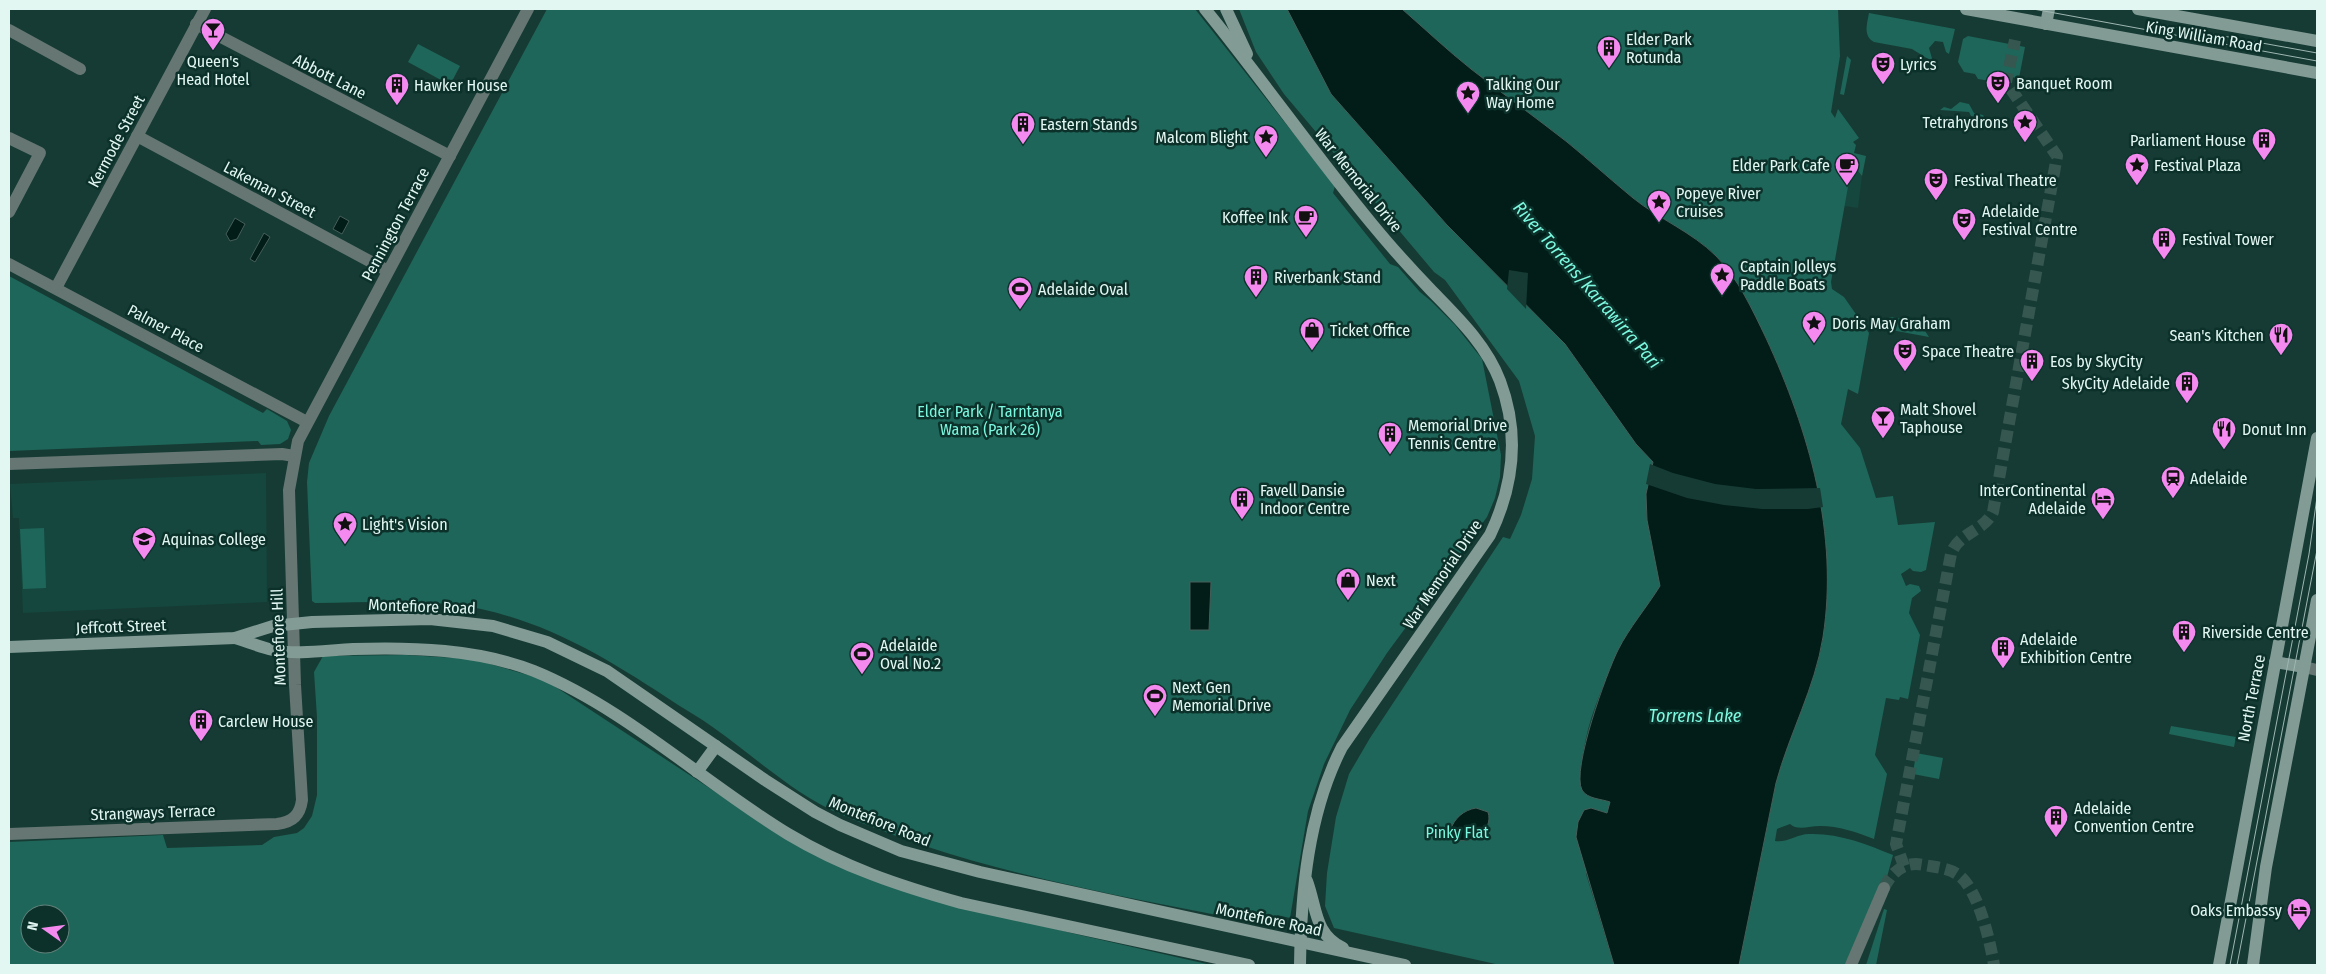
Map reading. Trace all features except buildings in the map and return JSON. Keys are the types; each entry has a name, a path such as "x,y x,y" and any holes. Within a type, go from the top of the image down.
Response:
{"main road":[{"name":"War Memorial Drive","path":"1205,9 1371,223 1476,338 1500,380 1508,408 1513,445 1513,462 1508,490 1490,535 1342,747 1333,764 1320,798 1306,877 1300,942 1300,965"},
{"path":"1226,9 1258,78"},
{"name":"King William Road","path":"1966,9 2317,73"},
{"path":"2046,24 2049,9"},
{"name":"King William Road","path":"2138,9 2314,40"},
{"name":"North Terrace","path":"2219,965 2317,438"},
{"path":"2253,965 2266,867 2311,669 2317,600"},
{"name":"Montefiore Road","path":"293,624 430,619 493,626 520,632 547,642 607,671 815,812 840,825 901,851 980,872 1405,965"},
{"name":"Jeffcott Street","path":"9,647 235,638 274,626 293,624"},
{"name":"Jeffcott Street","path":"235,638 275,650 294,651"},
{"path":"294,651 365,648 443,652 465,654 511,663 571,689 602,707 794,837 830,858 890,882 961,903 1249,965"},
{"path":"2275,662 2311,669"},
{"path":"697,772 716,746"},
{"path":"1306,877 1314,900 1317,918 1326,938 1360,955"}],"street":[{"name":"Kermode Street","path":"56,288 205,9"},
{"name":"Pennington Terrace","path":"294,456 307,422 528,9"},
{"name":"Abbott Lane","path":"196,24 450,156"},
{"path":"9,30 80,69"},
{"name":"Lakeman Street","path":"137,136 388,271"},
{"path":"9,138 40,153 9,212"},
{"name":"Palmer Place","path":"9,264 307,422"},
{"path":"9,464 282,454 294,456"},
{"name":"Montefiore Hill","path":"294,456 290,490 293,624 302,800 297,816"},
{"name":"Strangways Terrace","path":"9,834 277,824 288,822 297,816"},
{"path":"1851,965 1884,888"}],"shaded area":[{"name":"Elder Park Cafe","path":"1834,166 1858,171 1862,176 1858,208 1832,204"},
{"name":"Aquinas College","path":"266,473 267,602 23,613 19,518 13,518 10,484"}],"green space":[{"name":"Elder Park / Tarntanya Wama (Park 26)","path":"547,9 1195,9 1335,186 1333,193 1390,264 1398,267 1420,292 1455,325 1482,359 1501,455 1500,477 1495,498 1487,517 1387,653 1350,710 1324,764 1308,811 1290,918 1277,915 1273,926 1107,893 997,867 943,852 890,834 838,813 806,796 708,724 600,656 555,634 507,616 481,609 440,603 315,603 312,601 307,482 309,463 329,416"},
{"name":"Pinky Flat","path":"1239,9 1287,9 1331,94 1447,225 1565,344 1636,444 1653,462 1646,494 1647,520 1660,586 1634,627 1600,695 1591,718 1582,766 1583,777 1589,796 1610,802 1607,813 1591,808 1586,874 1614,965 1500,965 1334,928 1325,906 1327,873 1336,817 1349,774 1370,738 1503,537 1510,539 1521,515 1532,479 1535,436 1519,381 1445,280 1434,272 1284,94 1256,52"},
{"path":"1402,9 1838,9 1840,56 1831,112 1835,118 1838,109 1859,138 1853,142 1856,145 1854,153 1866,156 1862,176 1858,171 1851,170 1831,282 1832,289 1844,297 1869,333 1858,394 1848,389 1841,424 1860,448 1876,498 1893,496 1898,525 1935,522 1926,570 1921,572 1913,571 1910,568 1901,574 1906,586 1910,584 1919,586 1921,591 1912,598 1909,613 1920,635 1908,699 1900,697 1899,700 1886,698 1875,755 1887,774 1874,839 1827,826 1800,828 1790,824 1777,829 1775,841 1784,841 1805,834 1831,835 1862,843 1893,855 1884,888 1851,965 1739,965 1776,783 1819,656 1827,598 1827,560 1817,484 1795,409 1766,338 1738,284 1707,247 1633,198 1567,142 1462,62"},
{"path":"1869,13 1955,29 1949,54 1946,52 1943,42 1935,41 1929,48 1933,62 1912,49 1874,42 1867,33"},
{"path":"1968,36 2025,47 2019,78 2010,77 2007,79 1996,77 1990,81 1978,79 1975,74 1964,72 1958,62 1963,39"},
{"path":"418,44 460,66 450,85 408,62"},
{"path":"1847,56 1851,60 1844,95 1840,94"},
{"path":"1960,102 1969,104 1974,113 1983,115 1985,118 1971,116 1969,112 1940,110 1944,107 1951,109"},
{"path":"9,276 263,413 267,409 287,421 291,430 288,439 280,444 261,445 258,441 9,451"},
{"path":"1890,317 1911,320 1916,327 1923,328 1929,337 1875,327"},
{"path":"44,528 46,588 23,589 20,529"},
{"path":"406,655 473,659 545,680 790,841 930,896 1071,933 1211,965 9,965 9,842 163,835 167,848 262,845 274,837 297,833 304,828 312,816 317,795 317,717 314,672 323,656"},
{"path":"2171,726 2236,737 2234,747 2169,734"},
{"path":"1916,753 1943,758 1939,779 1913,774"},
{"path":"1884,909 1887,910 1876,965 1866,965"}],"water":[{"name":"Torrens Lake","path":"1287,9 1402,9 1462,62 1567,142 1633,198 1707,247 1738,284 1766,338 1795,409 1817,484 1827,560 1827,598 1819,656 1776,783 1739,965 1614,965 1576,837 1578,822 1584,810 1591,808 1607,813 1610,802 1584,793 1580,779 1581,763 1599,699 1622,642 1660,586 1647,520 1646,494 1653,462 1636,444 1565,344 1447,225 1331,94"},
{"path":"340,216 349,221 342,234 333,229"},
{"path":"235,218 245,224 237,239 230,241 226,234"},
{"path":"264,233 270,237 255,262 250,259"},
{"path":"1190,582 1211,582 1209,630 1190,630"},
{"path":"1476,808 1488,812 1488,825 1480,835 1474,838 1467,840 1454,839 1450,831 1454,822 1467,811"}],"pier":[{"path":"1509,270 1528,273 1526,309 1507,289"},
{"path":"1650,464 1673,473 1715,484 1756,489 1820,488 1823,507 1808,509 1762,509 1724,505 1687,498 1646,484"}],"tunnel":[{"path":"1904,866 1896,844 1951,554 1959,541 1984,524 1993,512 2057,156 2006,82 2015,40"},
{"path":"1884,888 1895,872 1905,866 1917,864 1941,868 1957,874 1971,890 1977,902 1986,929 1994,965"}],"tram line":[{"path":"2033,9 2317,61"},
{"path":"2168,26 2317,53"},
{"path":"2230,965 2309,554 2317,497"},
{"path":"2237,965 2317,550"}],"place":[{"name":"Queen's Head Hotel","path":"213,51"},
{"name":"Elder Park Rotunda","path":"1609,69"},
{"name":"Lyrics","path":"1883,85"},
{"name":"Banquet Room","path":"1998,104"},
{"name":"Hawker House","path":"397,106"},
{"name":"Talking Our Way Home","path":"1468,114"},
{"name":"Tetrahydrons","path":"2025,143"},
{"name":"Eastern Stands","path":"1023,145"},
{"name":"Malcom Blight","path":"1266,158"},
{"name":"Parliament House","path":"2264,161"},
{"name":"Elder Park Cafe","path":"1847,186"},
{"name":"Festival Plaza","path":"2137,186"},
{"name":"Festival Theatre","path":"1936,201"},
{"name":"Popeye River Cruises","path":"1659,223"},
{"name":"Koffee Ink","path":"1306,238"},
{"name":"Adelaide Festival Centre","path":"1964,241"},
{"name":"Festival Tower","path":"2164,260"},
{"name":"Captain Jolleys Paddle Boats","path":"1722,296"},
{"name":"Riverbank Stand","path":"1256,298"},
{"name":"Adelaide Oval","path":"1020,310"},
{"name":"Doris May Graham","path":"1814,344"},
{"name":"Ticket Office","path":"1312,351"},
{"name":"Sean's Kitchen","path":"2281,356"},
{"name":"Space Theatre","path":"1905,372"},
{"name":"Eos by SkyCity","path":"2032,382"},
{"name":"SkyCity Adelaide","path":"2187,404"},
{"name":"Malt Shovel Taphouse","path":"1883,439"},
{"name":"Donut Inn","path":"2224,450"},
{"name":"Memorial Drive Tennis Centre","path":"1390,455"},
{"name":"Adelaide","path":"2173,499"},
{"name":"Favell Dansie Indoor Centre","path":"1242,520"},
{"name":"InterContinental Adelaide","path":"2103,520"},
{"name":"Light's Vision","path":"345,545"},
{"name":"Aquinas College","path":"144,560"},
{"name":"Next","path":"1348,601"},
{"name":"Riverside Centre","path":"2184,653"},
{"name":"Adelaide Exhibition Centre","path":"2003,669"},
{"name":"Adelaide Oval No.2","path":"862,675"},
{"name":"Next Gen Memorial Drive","path":"1155,717"},
{"name":"Carclew House","path":"201,742"},
{"name":"Adelaide Convention Centre","path":"2056,838"},
{"name":"Oaks Embassy","path":"2299,931"}],"water label":[{"name":"River Torrens/Karrawirra Pari","path":"1587,285"}]}
